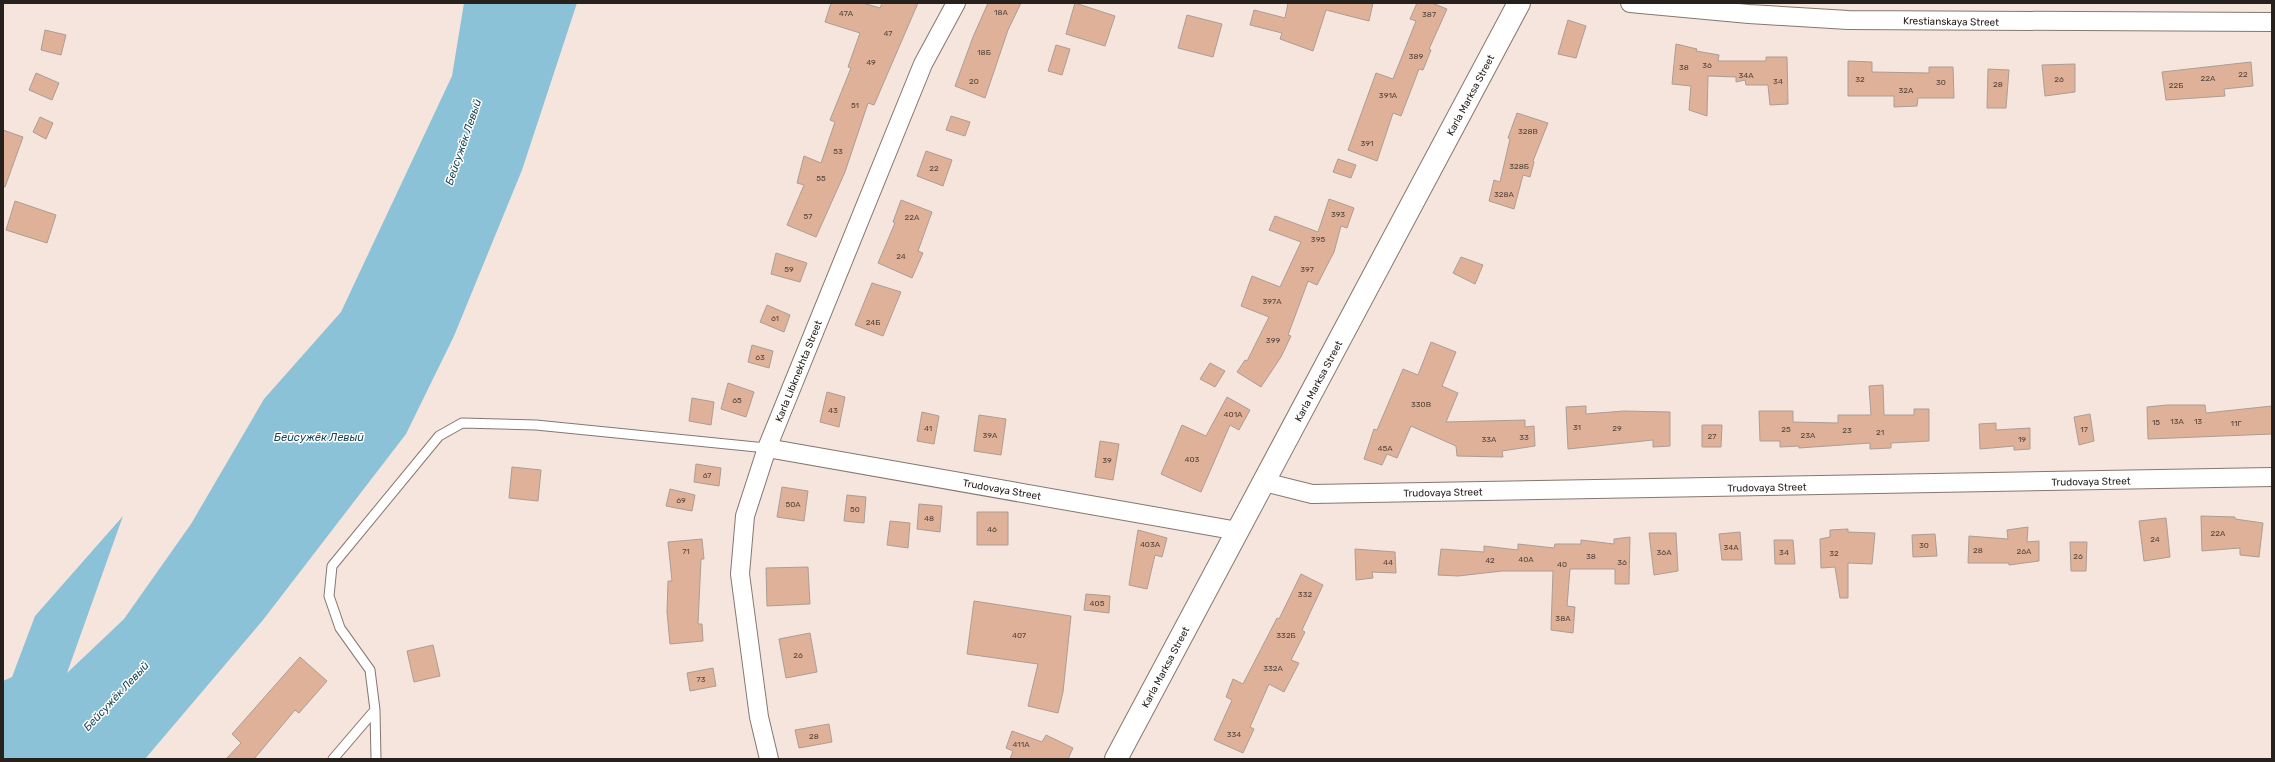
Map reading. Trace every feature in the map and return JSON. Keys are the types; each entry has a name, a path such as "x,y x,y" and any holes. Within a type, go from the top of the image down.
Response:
{"main road":[{"name":"Karla Marksa Street","path":"1116,759 1519,3"}],"street":[{"name":"Karla Libknekhta Street","path":"769,759 759,717 740,574 744,516 767,448 923,64 956,3"},
{"name":"Krestianskaya Street","path":"1630,3 1749,14 1848,20 2272,22"},
{"name":"Trudovaya Street","path":"767,448 1238,531"},
{"name":"Trudovaya Street","path":"1264,482 1312,494 2272,477"}],"lane":[{"path":"376,759 375,710 370,670 340,628 329,596 332,566 439,436 462,423 536,425 767,448"},
{"path":"333,759 375,710"}],"water":[{"name":"Бейсужёк Левый","path":"464,3 577,3 522,170 454,336 406,434 263,620 145,759 3,759 3,681 12,677 35,616 123,516 67,673 124,619 191,524 264,399 341,312 452,76"}],"building":[{"path":"831,3 863,3 880,8 882,3 918,3 874,105 868,103 845,172 816,237 787,225 804,185 797,183 804,156 821,163 835,122 830,120 851,68 848,67 860,33 825,22"},
{"path":"988,3 1021,3 1008,30 985,98 955,86 973,37"},
{"path":"1075,3 1115,16 1105,46 1066,34"},
{"path":"1288,3 1373,3 1369,21 1326,10 1313,51 1280,39 1282,33 1250,25 1254,10 1285,18"},
{"path":"1417,3 1432,3 1447,9 1429,49 1431,50 1423,70 1419,69 1401,116 1393,113 1377,161 1348,150 1376,73 1393,79 1416,21 1410,19"},
{"path":"1187,15 1222,24 1213,57 1178,48"},
{"path":"1568,20 1586,26 1576,58 1558,54"},
{"path":"45,30 66,35 61,55 41,50"},
{"path":"1676,44 1697,49 1696,51 1719,55 1718,61 1766,61 1766,57 1787,57 1788,104 1770,105 1768,85 1746,85 1745,80 1736,82 1736,77 1708,76 1707,116 1689,110 1691,86 1672,84"},
{"path":"1056,45 1070,49 1062,75 1048,71"},
{"path":"1848,61 1872,62 1872,72 1929,73 1929,67 1953,67 1954,98 1918,98 1917,106 1894,107 1894,96 1848,96"},
{"path":"2251,62 2253,86 2224,89 2225,96 2166,100 2162,72"},
{"path":"2075,64 2075,92 2045,96 2042,65"},
{"path":"1988,69 2009,70 2006,108 1987,108"},
{"path":"36,73 59,83 52,100 29,90"},
{"path":"1517,113 1548,123 1533,161 1530,177 1523,175 1514,209 1489,201 1494,180 1500,182 1510,139 1508,138"},
{"path":"951,116 970,122 965,136 946,130"},
{"path":"40,117 53,123 46,139 33,132"},
{"path":"3,130 23,137 5,187 3,187"},
{"path":"926,151 952,160 943,186 917,176"},
{"path":"1338,159 1356,165 1351,178 1333,172"},
{"path":"1329,199 1354,208 1347,228 1341,226 1334,252 1317,285 1308,281 1288,335 1291,336 1281,357 1261,387 1237,372 1245,360 1247,361 1269,317 1241,306 1252,276 1280,287 1301,242 1269,230 1275,216 1318,232"},
{"path":"901,200 932,212 918,251 923,253 912,278 878,263 895,223 893,222"},
{"path":"15,201 56,215 47,243 6,230"},
{"path":"776,253 807,263 800,282 771,274"},
{"path":"1461,257 1483,265 1475,284 1453,273"},
{"path":"872,283 901,292 883,336 855,325"},
{"path":"767,305 790,315 784,332 760,322"},
{"path":"1431,342 1456,352 1442,386 1458,393 1446,422 1525,420 1525,427 1534,426 1535,446 1502,451 1503,457 1457,456 1456,446 1411,426 1397,458 1387,454 1382,465 1364,459 1374,429 1377,430 1403,369 1418,375"},
{"path":"752,345 773,351 769,368 748,362"},
{"path":"1210,363 1225,371 1215,387 1200,379"},
{"path":"728,383 754,392 746,417 721,409"},
{"path":"1883,385 1884,415 1914,415 1914,409 1929,409 1929,441 1891,443 1891,448 1870,449 1870,443 1799,448 1799,446 1780,447 1780,441 1760,441 1759,411 1793,411 1793,422 1838,423 1838,415 1871,415 1869,386"},
{"path":"827,392 845,397 839,427 820,422"},
{"path":"1227,397 1250,410 1239,430 1230,425 1201,492 1161,474 1182,425 1206,436"},
{"path":"692,398 714,402 711,425 689,421"},
{"path":"2167,405 2205,405 2206,413 2272,406 2272,434 2148,439 2147,407"},
{"path":"1586,406 1586,414 1624,411 1670,412 1670,446 1653,447 1653,440 1568,449 1566,407"},
{"path":"922,412 939,416 934,444 917,441"},
{"path":"2090,414 2094,441 2079,445 2074,417"},
{"path":"979,415 1006,419 1001,455 974,451"},
{"path":"1996,423 1996,430 2030,428 2030,449 2014,450 2014,446 1980,449 1979,424"},
{"path":"1702,425 1722,425 1721,447 1702,447"},
{"path":"1100,441 1119,444 1113,480 1095,477"},
{"path":"696,464 721,468 719,486 694,482"},
{"path":"512,467 541,470 538,501 509,498"},
{"path":"782,487 808,491 804,521 777,517"},
{"path":"670,489 695,495 692,511 666,506"},
{"path":"847,495 866,497 864,523 844,521"},
{"path":"919,504 942,506 940,532 917,529"},
{"path":"977,512 1008,512 1008,545 977,545"},
{"path":"2201,516 2235,517 2235,519 2263,523 2259,557 2240,555 2240,548 2202,551"},
{"path":"2166,518 2170,557 2144,561 2139,521"},
{"path":"890,521 910,523 908,548 887,545"},
{"path":"2028,527 2027,542 2039,541 2039,561 2009,565 2009,563 1968,563 1969,536 2008,539 2007,530"},
{"path":"1848,529 1848,532 1875,533 1872,564 1848,563 1848,598 1840,598 1835,567 1821,568 1820,539 1830,537 1830,530"},
{"path":"1138,530 1167,538 1162,557 1155,555 1147,589 1129,585"},
{"path":"1740,532 1742,560 1722,560 1719,534"},
{"path":"1649,533 1676,533 1678,571 1654,575"},
{"path":"1935,534 1937,556 1913,557 1912,535"},
{"path":"1630,537 1629,584 1615,584 1615,569 1570,569 1567,606 1575,607 1573,633 1551,630 1553,571 1502,571 1458,576 1438,575 1441,549 1484,552 1484,546 1518,550 1518,544 1554,548 1555,544 1581,544 1581,540 1614,544 1614,539"},
{"path":"702,539 704,559 701,559 698,624 702,624 703,641 670,644 667,612 668,581 672,581 668,542"},
{"path":"1774,540 1793,540 1795,564 1775,564"},
{"path":"2070,542 2087,542 2086,571 2071,571"},
{"path":"1355,549 1395,552 1396,573 1372,572 1373,578 1356,580"},
{"path":"808,567 810,604 767,606 766,568"},
{"path":"1301,574 1323,585 1302,630 1305,632 1291,660 1299,663 1284,692 1269,684 1250,727 1254,729 1243,753 1214,740 1232,700 1226,697 1233,679 1243,684 1277,618 1279,619"},
{"path":"1086,594 1110,596 1109,613 1084,610"},
{"path":"974,601 1071,616 1063,692 1058,713 1028,706 1038,664 967,654"},
{"path":"810,633 817,672 786,678 779,639"},
{"path":"433,645 440,676 414,682 407,651"},
{"path":"300,657 327,681 299,713 295,710 254,759 226,759 241,743 232,734"},
{"path":"713,668 716,686 690,691 687,673"},
{"path":"829,724 832,742 799,748 795,730"},
{"path":"1012,731 1042,742 1046,735 1073,748 1068,759 1010,759 1013,751 1006,748"}]}
